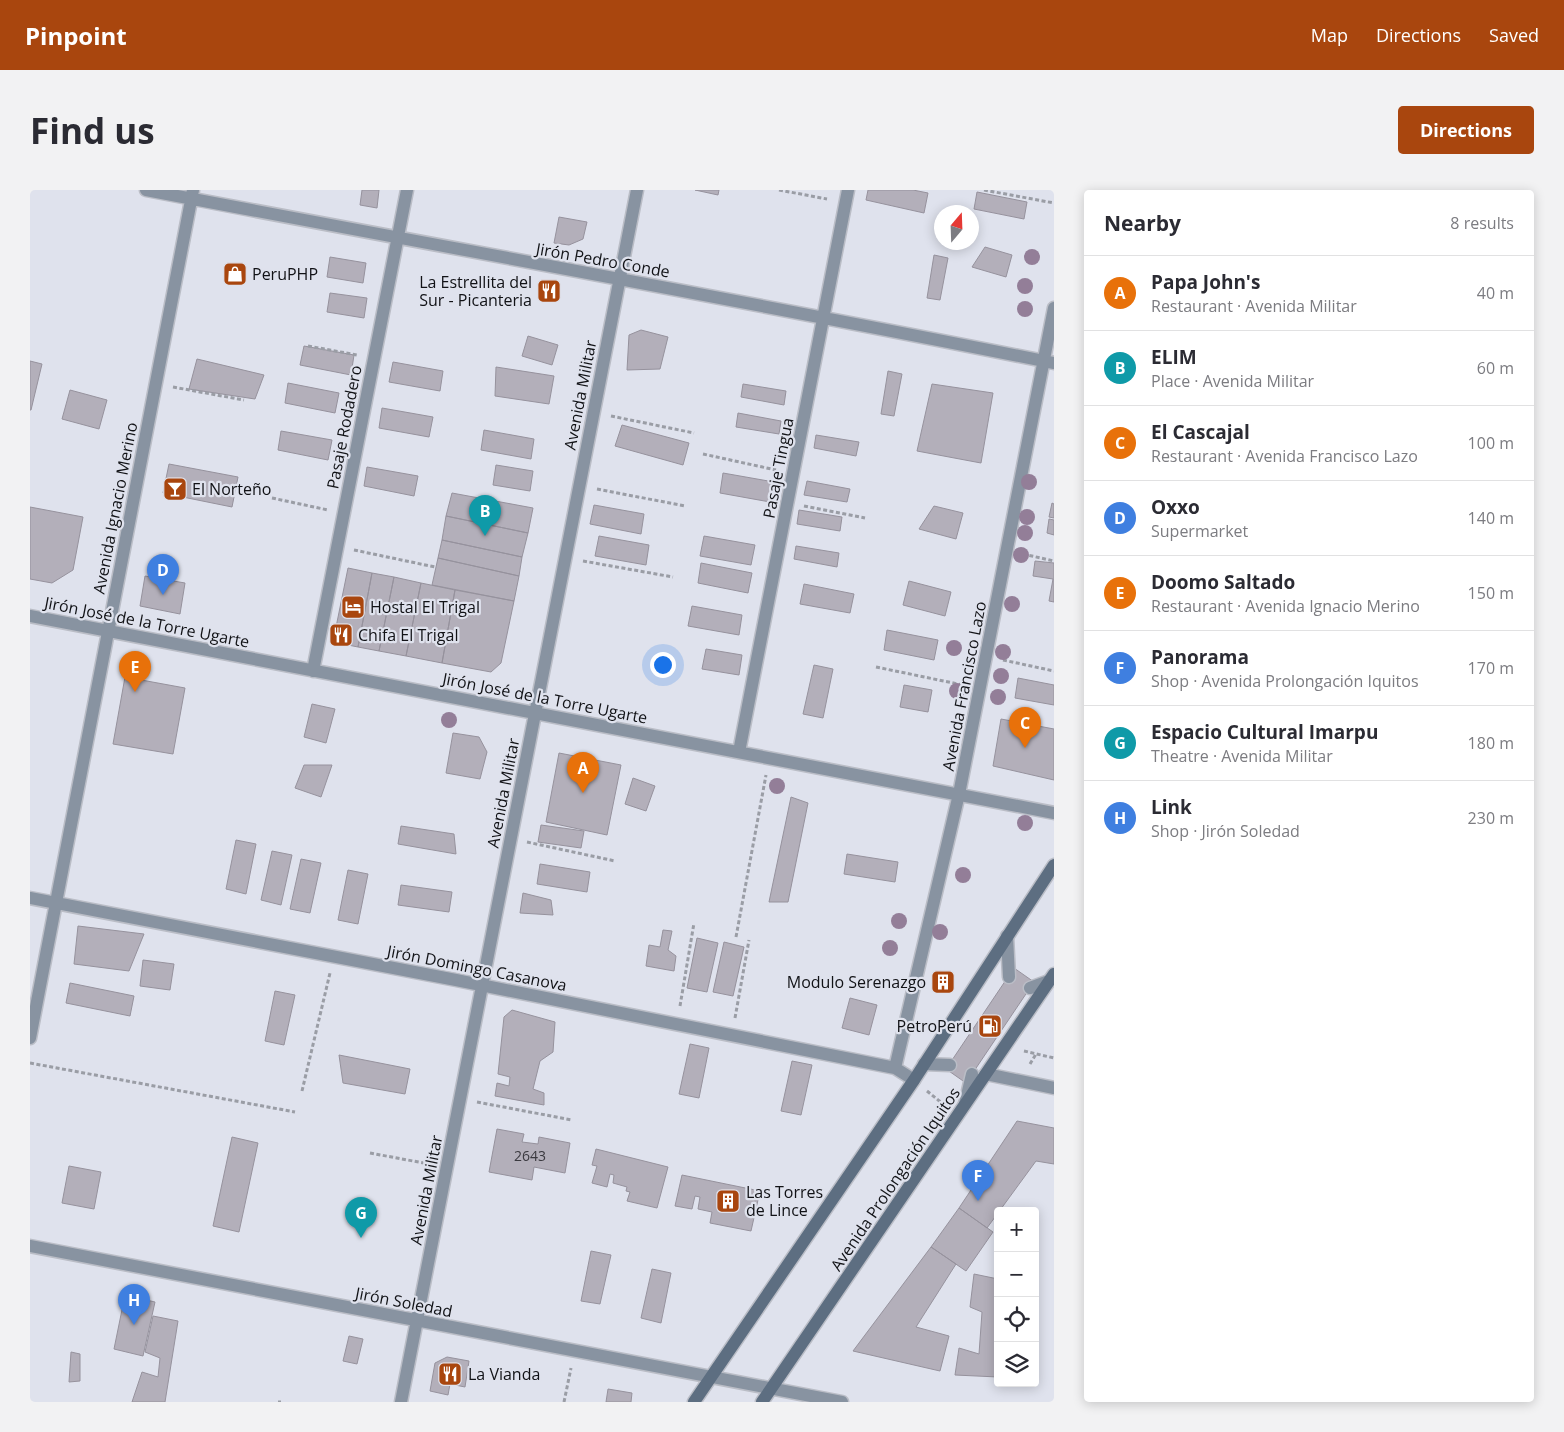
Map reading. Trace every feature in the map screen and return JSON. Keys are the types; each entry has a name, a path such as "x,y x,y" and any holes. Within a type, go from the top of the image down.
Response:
{"main road":[{"path":"694,1402 914,1080 1054,865"},
{"name":"Avenida Prolongación Iquitos","path":"762,1402 1051,977"}],"street":[{"name":"Jirón Pedro Conde","path":"146,190 192,194 397,239 824,316 1049,362"},
{"name":"Pasaje Rodadero","path":"313,671 407,190"},
{"name":"Avenida Militar","path":"401,1402 637,190"},
{"name":"Avenida Ignacio Merino","path":"30,1033 192,194"},
{"name":"Pasaje Tingua","path":"739,752 847,196"},
{"name":"Avenida Francisco Lazo","path":"895,1068 959,794 1007,551 1049,362 1054,308"},
{"name":"Jirón José de la Torre Ugarte","path":"30,616 1054,813"},
{"name":"Jirón Domingo Casanova","path":"30,898 334,956 895,1068 914,1080"},
{"path":"1007,936 1009,978"},
{"path":"1030,988 1051,977"},
{"path":"924,1064 950,1065"},
{"path":"965,1104 972,1074"},
{"path":"986,1074 1054,1088"},
{"name":"Jirón Soledad","path":"30,1246 842,1402"}],"path":[{"path":"779,190 847,196"},
{"path":"984,190 1054,203"},
{"path":"308,346 374,358"},
{"path":"156,383 244,400"},
{"path":"594,412 694,433"},
{"path":"703,454 793,474"},
{"path":"579,486 685,506"},
{"path":"272,498 343,514"},
{"path":"788,503 865,518"},
{"path":"337,546 434,566"},
{"path":"1007,551 1054,561"},
{"path":"565,558 673,577"},
{"path":"986,657 1054,671"},
{"path":"876,667 980,689"},
{"path":"736,937 769,758"},
{"path":"511,838 615,861"},
{"path":"677,1025 694,923"},
{"path":"732,1036 749,940"},
{"path":"302,1091 334,956"},
{"path":"1004,1047 1054,1058"},
{"path":"30,1063 295,1112"},
{"path":"914,1080 958,1116"},
{"path":"460,1099 572,1120"},
{"path":"370,1153 447,1168"},
{"path":"564,1402 574,1351"}],"building":[{"path":"362,190 379,190 377,208 360,205"},
{"path":"695,190 719,190 718,195"},
{"path":"868,190 913,190 928,193 924,213 866,200"},
{"path":"977,192 1027,202 1024,219 979,210 979,205 975,205"},
{"path":"559,217 587,222 583,239 569,245 554,243"},
{"path":"985,247 1012,255 1006,277 972,267"},
{"path":"934,255 948,258 940,300 927,298"},
{"path":"330,257 366,263 363,283 327,277"},
{"path":"330,293 367,298 364,318 327,312"},
{"path":"641,330 668,337 660,369 627,370 629,335"},
{"path":"528,336 558,345 552,365 522,356"},
{"path":"304,346 354,355 351,375 300,365"},
{"path":"197,359 264,375 255,399 189,389"},
{"path":"30,361 42,364 31,410 30,410"},
{"path":"393,362 443,371 440,391 389,382"},
{"path":"496,367 554,376 549,404 495,396"},
{"path":"888,371 902,374 894,416 881,414"},
{"path":"288,383 339,393 335,413 285,403"},
{"path":"743,384 786,391 784,405 741,397"},
{"path":"932,384 993,393 981,463 917,451"},
{"path":"70,390 107,400 99,429 62,419"},
{"path":"382,408 433,417 429,437 379,428"},
{"path":"738,413 781,421 779,434 736,427"},
{"path":"622,425 689,443 683,465 615,446"},
{"path":"484,430 534,439 531,459 481,450"},
{"path":"281,431 332,440 328,460 278,450"},
{"path":"816,435 859,442 856,456 814,448"},
{"path":"169,464 238,477 232,507 163,493"},
{"path":"496,465 533,471 530,491 493,485"},
{"path":"367,467 418,476 414,496 364,486"},
{"path":"723,473 774,482 770,502 720,493"},
{"path":"807,481 850,489 847,502 804,495"},
{"path":"452,493 533,508 528,533 446,516"},
{"path":"1052,503 1054,504 1054,518 1049,517"},
{"path":"594,505 644,514 641,534 590,524"},
{"path":"934,506 963,513 956,539 919,529"},
{"path":"30,507 83,517 73,570 52,583 30,579"},
{"path":"799,510 842,517 840,531 797,524"},
{"path":"446,516 528,533 522,557 442,540"},
{"path":"1049,519 1054,520 1054,535 1047,533"},
{"path":"599,536 649,545 646,565 595,556"},
{"path":"704,536 755,545 751,565 700,556"},
{"path":"442,540 522,557 519,576 438,558"},
{"path":"796,546 839,553 837,567 794,559"},
{"path":"438,558 519,576 514,601 432,585"},
{"path":"1035,561 1054,563 1054,602 1049,601 1053,579 1033,576"},
{"path":"701,563 752,573 748,593 698,583"},
{"name":"Hostal El Trigal","path":"348,568 372,573 358,647 333,642"},
{"path":"372,573 394,577 379,651 358,647"},
{"path":"145,576 185,583 180,614 140,606"},
{"path":"394,577 421,583 406,656 379,651"},
{"path":"909,581 951,592 945,616 903,605"},
{"path":"421,583 455,590 442,663 406,656"},
{"path":"804,584 854,594 850,613 800,604"},
{"path":"455,590 514,601 501,663 491,672 442,663"},
{"path":"692,606 742,615 739,635 688,626"},
{"path":"887,630 938,640 934,660 884,650"},
{"path":"706,649 742,655 739,675 702,669"},
{"path":"814,665 833,669 823,718 803,714"},
{"path":"125,677 185,688 173,754 113,744"},
{"path":"1018,678 1054,685 1054,705 1015,698"},
{"path":"904,685 932,690 928,712 900,707"},
{"path":"312,704 335,709 326,743 304,737"},
{"path":"1001,719 1054,729 1054,780 993,766"},
{"path":"453,733 479,737 487,752 480,779 446,773"},
{"path":"559,753 621,765 607,835 546,822"},
{"path":"304,765 332,765 321,797 295,788"},
{"path":"633,778 655,786 646,811 625,804"},
{"path":"791,797 808,803 788,902 769,902"},
{"path":"541,825 584,831 581,848 538,842"},
{"path":"401,826 454,834 456,854 398,844"},
{"path":"236,840 256,844 246,894 226,889"},
{"path":"272,851 292,855 281,905 261,900"},
{"path":"847,854 898,862 895,882 844,874"},
{"path":"301,859 321,863 310,913 290,909"},
{"path":"540,864 590,872 587,892 537,884"},
{"path":"348,870 368,874 358,924 338,920"},
{"path":"401,885 452,892 449,912 398,905"},
{"path":"523,893 551,900 553,915 520,913"},
{"path":"78,926 144,934 129,971 74,964"},
{"path":"663,930 672,931 668,950 676,956 674,971 646,966 649,945 660,947"},
{"path":"697,938 718,943 707,992 687,988"},
{"path":"724,942 744,947 733,996 713,992"},
{"path":"143,960 174,964 170,990 140,986"},
{"name":"PetroPerú","path":"1014,968 1034,982 966,1083 946,1069"},
{"name":"Modulo Serenazgo","path":"940,971 954,979 945,993 932,984"},
{"path":"70,983 134,996 130,1016 66,1003"},
{"path":"275,991 295,995 284,1045 265,1041"},
{"path":"850,998 877,1005 869,1035 842,1028"},
{"path":"512,1010 555,1022 553,1052 540,1061 533,1089 544,1093 544,1105 495,1096 497,1083 509,1086 510,1077 498,1074 504,1017"},
{"path":"690,1044 709,1048 699,1098 679,1094"},
{"path":"339,1055 410,1069 405,1094 343,1083"},
{"path":"792,1061 812,1065 801,1115 781,1111"},
{"path":"1017,1121 1054,1128 1054,1164 1036,1161 1002,1207 994,1207 994,1218 987,1228 959,1208"},
{"path":"497,1129 524,1134 522,1142 538,1144 539,1137 570,1143 565,1173 534,1167 532,1180 489,1172"},
{"path":"232,1137 258,1143 239,1232 213,1226"},
{"path":"596,1149 668,1167 657,1208 627,1201 630,1192 626,1191 627,1187 613,1183 614,1175 610,1174 607,1187 592,1183 597,1166 592,1165"},
{"path":"69,1166 101,1172 94,1209 62,1203"},
{"name":"Las Torres de Lince","path":"682,1175 760,1191 751,1231 710,1223 712,1212 698,1209 700,1197 695,1196 692,1209 675,1206"},
{"path":"959,1208 993,1232 966,1271 931,1247"},
{"path":"931,1247 956,1264 916,1327 949,1336 940,1371 853,1351"},
{"path":"591,1251 611,1255 600,1304 581,1301"},
{"path":"652,1269 671,1273 661,1323 641,1318"},
{"path":"974,1274 994,1278 994,1377 955,1375 959,1348 979,1354 982,1312 970,1307"},
{"path":"125,1295 155,1302 143,1356 114,1349"},
{"path":"153,1316 178,1321 165,1402 132,1402 142,1372 158,1377 160,1358 145,1352"},
{"path":"349,1336 363,1339 357,1364 343,1361"},
{"path":"71,1352 80,1354 80,1381 69,1382"},
{"name":"La Vianda","path":"447,1357 469,1361 465,1387 450,1384 448,1395 430,1391 435,1363"},
{"path":"608,1389 632,1393 631,1402 606,1402"}],"place":[{"name":"PeruPHP","path":"235,274"},
{"name":"La Estrellita del Sur - Picanteria","path":"549,291"},
{"name":"El Norteño","path":"175,489"},
{"name":"ELIM","path":"485,536"},
{"name":"Oxxo","path":"163,595"},
{"name":"Hostal El Trigal","path":"353,607"},
{"name":"Chifa El Trigal","path":"341,635"},
{"name":"Doomo Saltado","path":"135,692"},
{"name":"El Cascajal","path":"1025,748"},
{"name":"Papa John's","path":"583,793"},
{"name":"Modulo Serenazgo","path":"943,982"},
{"name":"PetroPerú","path":"990,1026"},
{"name":"Las Torres de Lince","path":"728,1201"},
{"name":"Panorama","path":"978,1201"},
{"name":"Espacio Cultural Imarpu","path":"361,1238"},
{"name":"Link","path":"134,1325"},
{"name":"La Vianda","path":"450,1374"}]}
